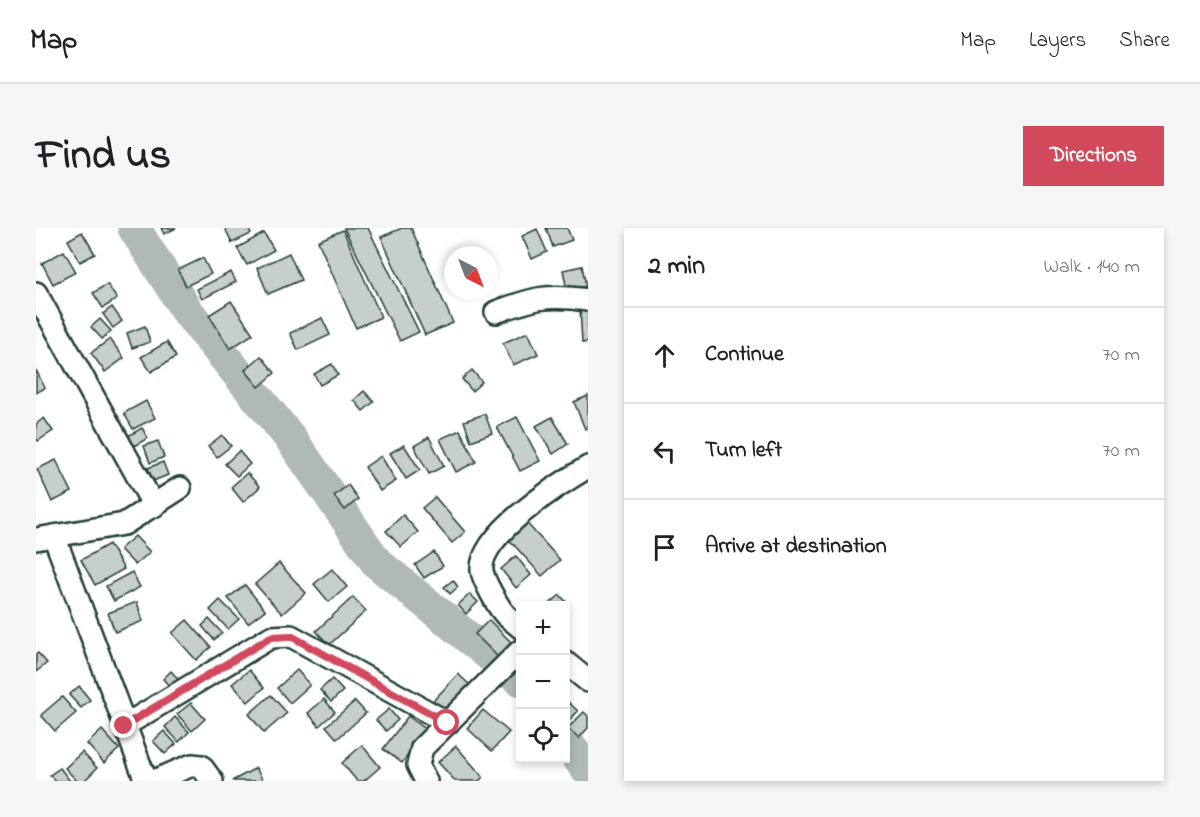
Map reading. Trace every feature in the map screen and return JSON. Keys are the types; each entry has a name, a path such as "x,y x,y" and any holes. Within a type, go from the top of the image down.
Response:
{"street":[{"path":"36,293 154,506"},
{"path":"496,312 534,298 559,296 588,300"},
{"path":"516,624 503,613 482,570 486,553 506,525 562,483 588,467"},
{"path":"146,781 45,537 124,524 180,488"},
{"path":"124,726 271,637 291,636 447,723"},
{"path":"426,781 418,765 422,748 516,655"},
{"path":"570,666 588,681"},
{"path":"154,781 192,765 201,766 212,781"}],"building":[{"path":"161,228 176,228 164,234"},
{"path":"225,228 248,228 251,234 232,243"},
{"path":"344,228 368,228 419,332 400,341"},
{"path":"402,228 411,228 453,323 425,335 381,237"},
{"path":"546,228 567,228 572,240 553,247"},
{"path":"537,229 547,252 532,259 522,236"},
{"path":"343,230 381,317 356,328 318,241"},
{"path":"82,232 95,254 80,262 68,240"},
{"path":"264,233 274,250 247,265 237,248"},
{"path":"64,251 76,272 53,284 42,263"},
{"path":"289,253 301,280 268,294 257,268"},
{"path":"203,258 211,274 186,286 178,270"},
{"path":"582,266 586,286 567,290 563,270"},
{"path":"231,272 236,282 202,299 197,289"},
{"path":"107,284 117,299 103,308 93,293"},
{"path":"231,301 253,334 230,349 209,315"},
{"path":"112,307 122,321 113,328 103,314"},
{"path":"580,308 588,308 588,342 582,343"},
{"path":"322,318 330,335 298,350 290,333"},
{"path":"100,319 111,331 102,339 91,327"},
{"path":"145,326 150,342 132,348 127,333"},
{"path":"528,332 538,354 513,365 503,343"},
{"path":"110,339 124,358 105,372 91,353"},
{"path":"167,342 176,357 151,372 141,357"},
{"path":"261,356 275,373 259,387 245,370"},
{"path":"332,364 338,375 320,385 314,374"},
{"path":"36,370 45,388 36,393"},
{"path":"472,370 482,382 472,391 462,379"},
{"path":"364,391 374,402 363,411 354,400"},
{"path":"588,396 588,428 585,429 574,402"},
{"path":"146,401 155,418 133,429 124,413"},
{"path":"485,414 492,433 471,441 464,421"},
{"path":"517,417 540,461 520,471 497,427"},
{"path":"552,417 568,444 553,454 536,426"},
{"path":"44,418 53,431 38,441 36,424"},
{"path":"142,428 148,438 134,446 128,436"},
{"path":"460,430 476,462 456,472 440,439"},
{"path":"222,435 231,446 217,457 208,446"},
{"path":"429,437 444,466 429,474 414,446"},
{"path":"158,441 164,457 150,463 144,446"},
{"path":"404,445 420,470 406,479 390,453"},
{"path":"239,451 250,464 237,476 225,464"},
{"path":"381,456 396,481 380,491 365,467"},
{"path":"56,460 72,492 52,502 37,469"},
{"path":"163,462 168,475 153,481 148,468"},
{"path":"247,473 260,487 243,502 231,487"},
{"path":"348,485 358,499 345,510 334,496"},
{"path":"435,497 465,532 452,543 422,508"},
{"path":"403,515 418,532 401,547 386,531"},
{"path":"523,519 560,560 542,576 505,535"},
{"path":"135,536 150,552 135,565 120,549"},
{"path":"109,544 124,569 95,585 81,560"},
{"path":"434,552 443,566 424,578 415,565"},
{"path":"516,556 531,575 516,588 501,569"},
{"path":"279,563 306,593 282,614 255,584"},
{"path":"332,569 347,587 329,602 314,584"},
{"path":"132,572 140,587 114,601 106,586"},
{"path":"453,580 458,587 450,594 444,587"},
{"path":"245,585 265,610 248,623 228,598"},
{"path":"470,594 478,602 466,614 458,605"},
{"path":"560,595 565,601 553,601"},
{"path":"353,597 366,611 329,645 316,631"},
{"path":"220,600 239,619 228,629 210,610"},
{"path":"137,602 143,621 115,632 108,613"},
{"path":"209,619 222,633 214,640 202,626"},
{"path":"187,620 211,647 196,660 172,633"},
{"path":"489,620 514,645 500,659 475,634"},
{"path":"38,653 47,663 36,672 36,654"},
{"path":"249,670 264,688 248,702 232,684"},
{"path":"297,670 310,685 290,703 277,688"},
{"path":"171,671 181,682 173,690 163,679"},
{"path":"458,674 471,686 446,713 433,701"},
{"path":"332,679 343,691 331,702 320,690"},
{"path":"79,686 90,700 81,708 69,695"},
{"path":"271,695 287,713 264,733 249,714"},
{"path":"62,697 76,713 55,731 41,715"},
{"path":"324,699 335,712 319,726 308,713"},
{"path":"355,701 366,713 337,739 326,726"},
{"path":"191,703 205,719 192,731 177,714"},
{"path":"570,704 578,711 570,720"},
{"path":"389,709 398,720 386,731 376,720"},
{"path":"483,710 509,732 492,751 467,728"},
{"path":"584,712 588,716 588,728 579,738 570,730 570,726"},
{"path":"408,716 427,730 402,763 383,749"},
{"path":"175,717 189,732 179,742 165,727"},
{"path":"102,730 119,749 104,763 87,744"},
{"path":"164,731 176,744 165,754 153,741"},
{"path":"362,745 380,767 364,781 357,781 342,763"},
{"path":"456,746 483,777 479,781 455,781 438,762"},
{"path":"82,752 97,768 84,781 77,781 65,768"},
{"path":"60,768 70,781 55,781 50,775"},
{"path":"256,768 263,781 232,781"}],"waterway":[{"path":"134,228 187,311 291,439 377,563 516,677"},
{"path":"570,746 588,771"}],"route":[{"path":"124,726 271,637 291,636 447,723"}]}
